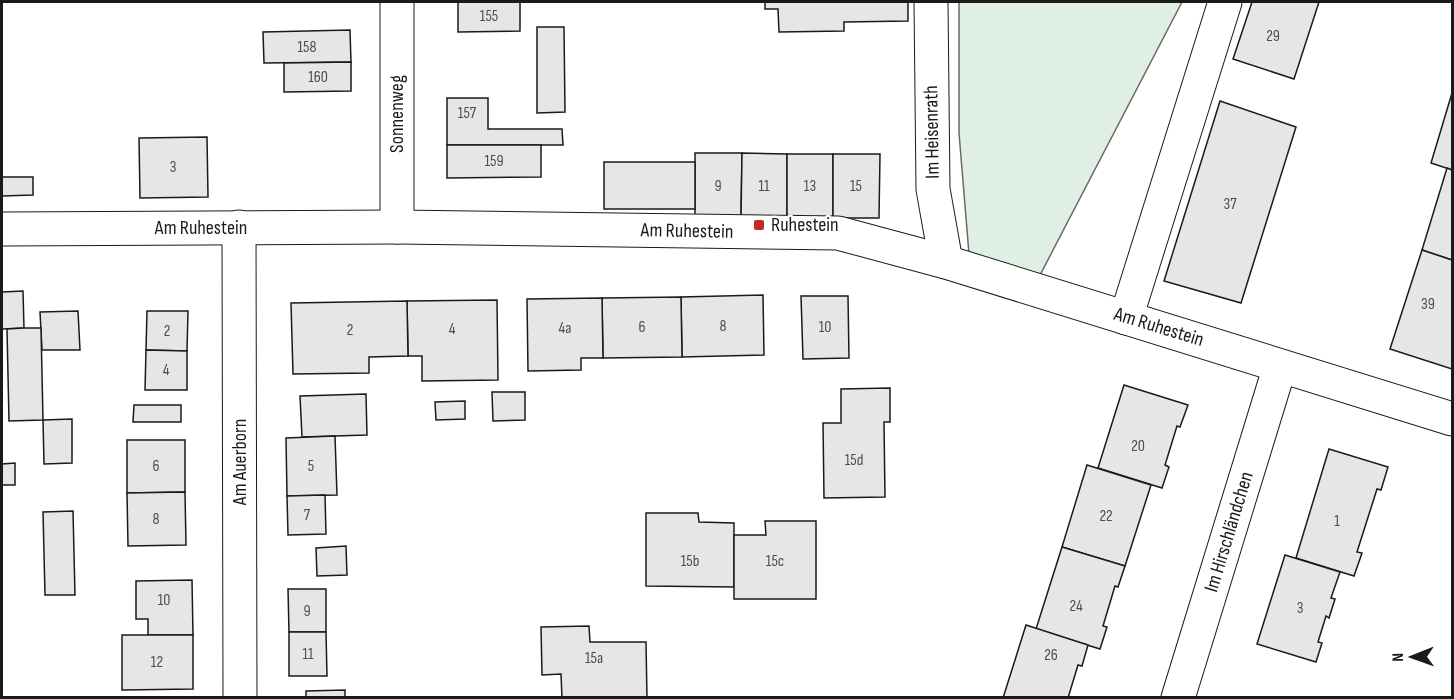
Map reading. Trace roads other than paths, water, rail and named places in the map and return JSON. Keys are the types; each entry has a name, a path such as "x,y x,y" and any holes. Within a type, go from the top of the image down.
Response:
{"street":[{"name":"Sonnenweg","path":"397,2 397,228"},
{"name":"Im Heisenrath","path":"931,2 933,189 946,262"},
{"path":"1126,318 1225,2"},
{"name":"Am Ruhestein","path":"2,229 239,227 838,233 946,262 1452,419"},
{"name":"Am Auerborn","path":"239,227 240,698"},
{"name":"Im Hirschländchen","path":"1178,698 1280,366"}],"place":[{"name":"Ruhestein","path":"759,225"}]}
